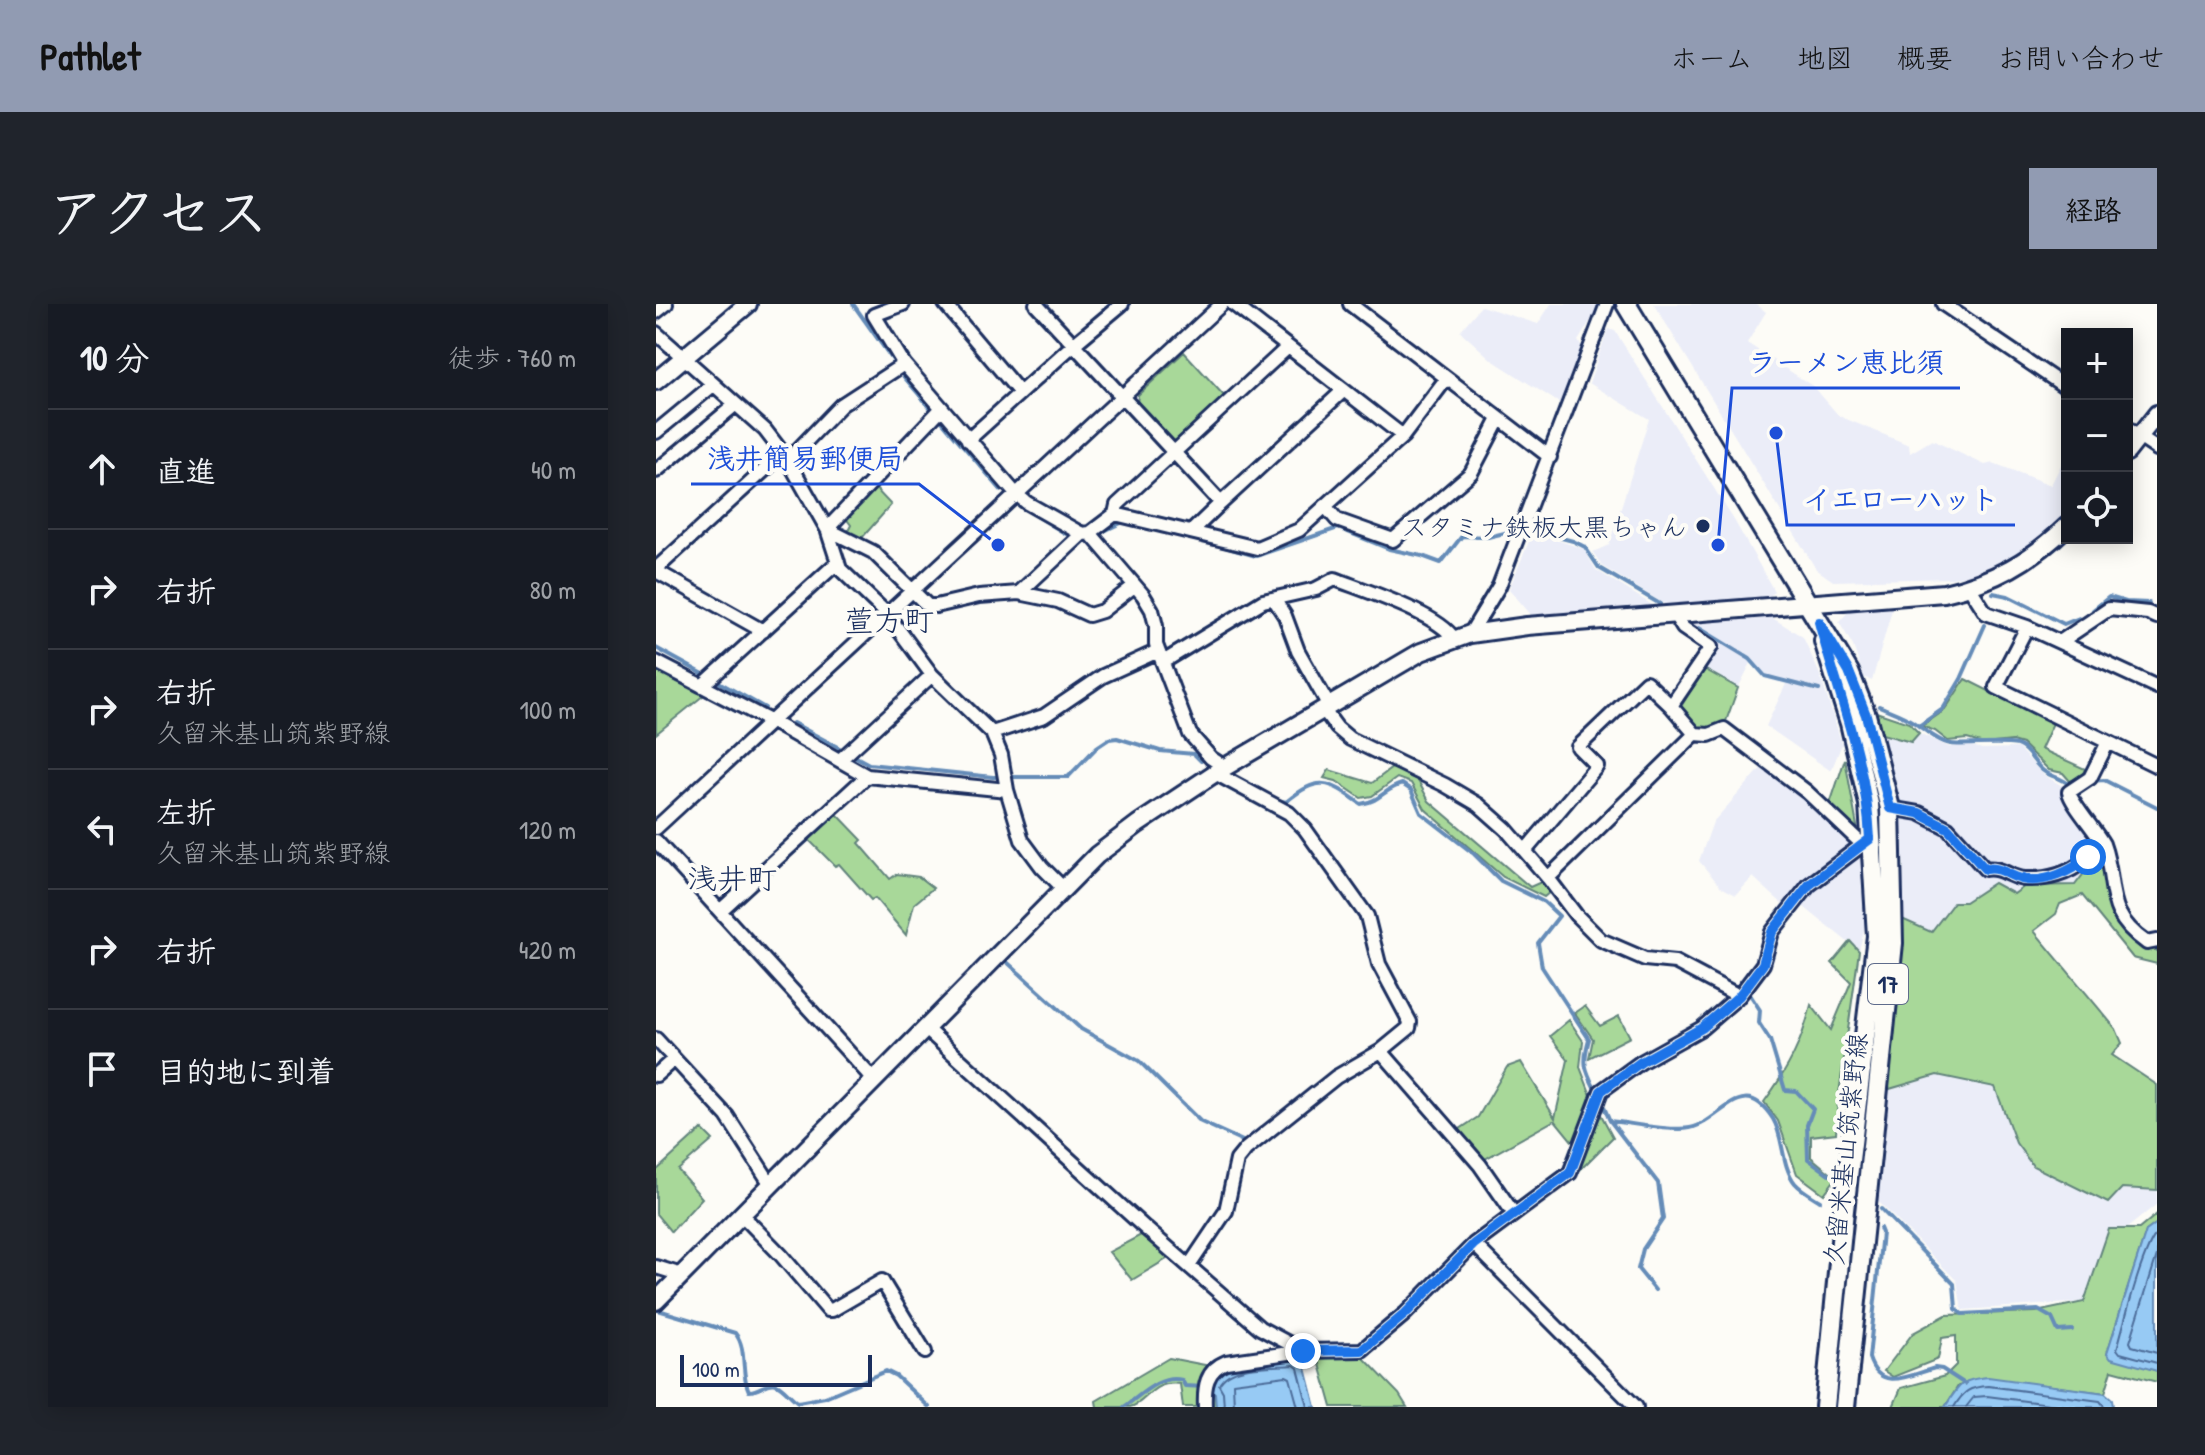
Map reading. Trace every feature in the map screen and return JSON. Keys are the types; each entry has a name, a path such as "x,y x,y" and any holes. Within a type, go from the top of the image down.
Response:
{"main road":[{"name":"久留米基山筑紫野線","path":"1626,304 1849,672 1861,700 1890,808 1893,943 1845,1407"},
{"name":"久留米基山筑紫野線","path":"1819,622 1853,734 1869,804 1867,842 1877,936 1844,1210 1825,1407"}],"street":[{"path":"656,312 666,304"},
{"path":"656,381 748,304"},
{"path":"903,304 874,315 936,413 968,440 1015,493 1027,503 1086,534 1134,586 1152,610 1160,656 1190,734 1220,770 1289,813 1305,829 1367,916 1379,964 1410,1022 1409,1028 1381,1051 1336,1077 1246,1149 1237,1160 1226,1211 1189,1266"},
{"path":"945,304 1020,393"},
{"path":"1036,304 1221,503"},
{"path":"968,440 1122,304"},
{"path":"656,828 1222,304"},
{"path":"1233,304 1403,436"},
{"path":"1350,304 1550,457"},
{"path":"1462,637 1499,586 1607,304"},
{"path":"1943,304 2061,384"},
{"path":"656,333 765,430 785,457 827,529 840,569 887,614 932,675 992,733 1022,840 1064,889"},
{"path":"1019,593 1086,534 1115,514 1117,505 1288,347"},
{"path":"763,631 656,570 841,405 904,364"},
{"path":"1115,514 1257,548 1299,530 1403,436 1446,379"},
{"path":"656,432 713,385"},
{"path":"1192,531 1344,390"},
{"path":"656,471 736,404"},
{"path":"827,529 936,413"},
{"path":"2157,414 2133,433 2157,449"},
{"path":"1325,506 1337,520 1393,540 1471,473 1499,419"},
{"path":"827,529 873,552 928,606 979,596 1019,593 1058,601 1089,615 1102,611 1134,586"},
{"path":"656,1301 1097,855 1220,770 1421,652 1462,637 1527,626 1944,593 1970,588 2000,576 2028,560 2061,531"},
{"path":"702,686 838,562"},
{"path":"992,733 1044,716 1103,676 1160,656 1263,601 1316,589 1335,579 1406,607 1462,637"},
{"path":"1970,588 1986,613 2027,627 2157,687"},
{"path":"1274,599 1285,616 1298,651 1337,728 1350,739 1479,805 1525,851 1576,915 1601,940 1645,959 1675,962 1739,996"},
{"path":"2060,642 2109,609 2148,613 2157,617"},
{"path":"1671,706 1711,647 1683,628 1675,615"},
{"path":"2027,627 1996,687 2157,766"},
{"path":"656,662 867,776 1007,782"},
{"path":"840,760 932,675"},
{"path":"1205,1407 1205,1387 1217,1366 1303,1351 1362,1350 1405,1314 1474,1244 1570,1173 1599,1097 1641,1062 1702,1028 1739,996 1763,964 1772,932 1809,885 1867,842 1724,729 1709,735 1695,734 1646,682 1578,747 1597,766 1525,851"},
{"path":"1548,878 1695,734"},
{"path":"2108,742 2090,778 2069,792 2069,796 2103,844 2108,857 2114,903 2134,934 2147,943 2157,941"},
{"path":"720,911 867,776"},
{"path":"1890,808 1919,813 1948,828 1985,869 1995,867 2023,880 2051,877 2075,868 2103,844"},
{"path":"656,841 873,1079"},
{"path":"925,1028 1260,1328 1303,1351"},
{"path":"656,1039 727,1116 770,1183"},
{"path":"1381,1051 1480,1165 1514,1214"},
{"path":"656,1075 674,1059"},
{"path":"741,1214 828,1310 882,1281 925,1352"},
{"path":"1474,1244 1636,1407"},
{"path":"656,1267 682,1275"}],"shaded area":[{"path":"1551,304 1596,304 1599,307 1578,341 1584,350 1564,406 1492,360 1460,331 1481,306 1538,324"},
{"path":"1654,304 1756,304 1766,312 1747,343 1814,387 1839,416 1909,445 1910,453 1932,440 1985,465 1993,463 2051,485 2061,465 2061,522 2051,534 2023,555 1978,573 1952,578 1833,581 1816,569"},
{"path":"1608,329 1615,331 1734,520 1774,591 1767,600 1666,605 1602,566 1593,552 1609,545 1649,419 1589,383"},
{"path":"1533,532 1584,549 1596,570 1657,608 1533,617 1509,589"},
{"path":"1893,606 1872,681 1864,677 1853,646 1839,622 1850,610"},
{"path":"1766,614 1803,637 1820,675 1842,744 1831,771 1766,726 1786,684 1764,678 1751,663 1738,688 1704,669 1719,645 1681,622"},
{"path":"1919,733 1949,747 2018,748 2044,775 2064,787 2062,798 2082,818 2095,841 2095,859 2075,885 2025,886 2014,894 1994,883 1965,902 1954,902 1931,932 1902,919 1904,866 1896,782 1882,734 1910,742"},
{"path":"1765,764 1818,806 1861,853 1865,925 1859,951 1800,904 1786,907 1753,877 1736,895 1721,887 1699,861 1713,822"},
{"path":"1936,1075 1995,1087 2016,1143 2122,1187 2157,1189 2157,1204 2126,1229 2109,1230 2084,1302 1962,1310 1957,1281 1874,1197 1886,1090"}],"green space":[{"path":"1184,352 1226,398 1178,441 1171,442 1137,404 1138,395"},
{"path":"873,486 891,505 861,539 847,533 851,525 845,517"},
{"path":"656,669 704,695 656,734"},
{"path":"1704,669 1738,688 1725,724 1699,730 1680,708"},
{"path":"1965,679 2053,723 2041,749 2085,769 2081,778 2070,781 2063,773 2049,770 2022,744 2012,741 1984,744 1967,739 1948,741 1922,726 1945,710"},
{"path":"1876,712 1909,723 1919,733 1911,742 1882,734"},
{"path":"1845,759 1858,832 1829,807"},
{"path":"1392,768 1416,777 1429,801 1530,887 1541,882 1550,892 1544,897 1503,877 1425,809 1411,783 1397,778 1372,796 1361,798 1336,781 1324,778 1329,770 1372,783"},
{"path":"837,814 862,840 859,843 890,879 897,874 919,877 933,888 914,904 906,935 875,898 871,900 839,864 835,866 808,839"},
{"path":"2095,859 2105,863 2106,896 2130,937 2157,945 2157,964 2133,958 2082,895 2060,904 2056,914 2034,931 2116,1029 2122,1043 2112,1055 2157,1085 2157,1190 2122,1188 2108,1203 2033,1166 2016,1143 1995,1087 1937,1075 1886,1090 1902,919 1931,932 1954,902 1965,902 1994,883 2014,894 2025,886 2075,885"},
{"path":"1850,941 1859,951 1836,1133 1811,1136 1811,1157 1836,1178 1824,1194 1797,1174 1778,1121 1764,1102 1793,1056 1811,1005 1831,1030 1851,982 1832,963"},
{"path":"1585,1006 1600,1026 1619,1016 1630,1037 1589,1058 1593,1039 1575,1013"},
{"path":"1569,1020 1583,1041 1580,1067 1592,1098 1576,1146 1555,1120 1483,1160 1457,1131 1478,1117 1507,1067 1521,1062 1555,1118 1568,1060 1550,1036"},
{"path":"1599,1111 1613,1137 1575,1175"},
{"path":"702,1129 713,1140 678,1170 702,1198 671,1232 656,1214 656,1171"},
{"path":"2157,1214 2157,1223 2146,1231 2107,1353 2157,1371 2157,1382 2112,1370 2105,1393 1988,1378 1958,1386 1945,1407 1893,1407 1901,1388 1945,1376 1956,1365 1956,1336 1942,1338 1938,1359 1893,1377 1884,1371 1913,1333 1946,1315 2036,1312 2084,1302 2109,1229 2139,1229"},
{"path":"1143,1234 1170,1257 1132,1280 1109,1252"},
{"path":"1362,1356 1399,1394 1407,1407 1332,1407 1318,1357"},
{"path":"1169,1358 1210,1366 1200,1381 1198,1393 1215,1393 1216,1407 1183,1407 1180,1384 1170,1384 1156,1388 1130,1407 1097,1407 1096,1401"}],"water":[{"path":"2157,1223 2157,1371 2111,1358 2107,1353 2146,1231"},
{"path":"1303,1356 1316,1407 1216,1407 1215,1393 1210,1392 1220,1369 1248,1360"},
{"path":"1988,1377 2105,1393 2112,1399 2113,1407 1945,1407 1962,1384"}],"waterway":[{"path":"853,304 895,363"},
{"path":"904,377 1001,490"},
{"path":"1020,506 1068,535"},
{"path":"1102,532 1123,522 1129,524"},
{"path":"1204,541 1256,556 1338,528 1389,549 1441,563 1462,536 1488,537 1513,531"},
{"path":"1535,531 1585,547 1599,568 1660,604"},
{"path":"1993,593 2008,596 2064,624 2079,618"},
{"path":"2093,610 2109,597 2126,602 2149,603"},
{"path":"1919,726 1943,709 1961,679 1985,625"},
{"path":"1699,628 1750,659 1765,676 1819,690"},
{"path":"656,648 707,676"},
{"path":"715,680 765,708"},
{"path":"1879,706 1905,717 1946,743 2019,746 2045,772 2067,783 2074,783"},
{"path":"793,723 869,764 993,777 1068,777 1097,747 1117,738 1160,751 1194,754 1201,761"},
{"path":"1242,780 1286,802 1307,788 1324,784 1361,804 1402,784 1411,790 1421,813 1474,854 1501,881 1544,902 1559,916 1538,943 1542,967 1589,1039 1586,1066 1596,1091"},
{"path":"2091,781 2104,780 2157,807"},
{"path":"1007,962 1081,1029 1139,1061 1201,1122 1245,1142"},
{"path":"1749,993 1760,1010 1759,1023 1770,1040 1785,1090 1796,1091 1813,1109 1807,1125 1808,1159 1830,1175"},
{"path":"1600,1098 1610,1121 1673,1129 1701,1124 1732,1103 1751,1099 1762,1105 1773,1119 1790,1176 1803,1190 1820,1201"},
{"path":"1611,1122 1658,1183 1663,1219 1643,1249 1638,1269 1655,1290"},
{"path":"1881,1209 1954,1284 1956,1309 1962,1314 2038,1310 2052,1318 2058,1331 2072,1330"},
{"path":"1880,1228 1882,1233 1869,1358 1874,1369 1880,1375 1897,1379 1935,1368 1942,1369 1965,1384"},
{"path":"658,1310 735,1333 741,1346 749,1391 776,1384 798,1402 825,1397 886,1371 896,1376 929,1407"},
{"path":"1124,1407 1166,1380 1182,1380 1185,1386 1205,1387"}],"place":[{"name":"イエローハット","path":"1776,433"},
{"name":"スタミナ鉄板大黒ちゃん","path":"1703,526"},
{"name":"浅井簡易郵便局","path":"998,545"},
{"name":"ラーメン恵比須","path":"1718,545"}],"district":[{"name":"萱方町","path":"889,620"},
{"name":"浅井町","path":"732,878"}],"route":[{"path":"1303,1351 1362,1350 1405,1314 1474,1244 1570,1173 1601,1091 1641,1062 1702,1028 1739,996 1763,964 1772,932 1809,885 1870,839 1869,804 1853,734 1819,622 1849,672 1866,715 1890,808 1919,813 1948,828 1985,869 1995,867 2023,880 2051,877 2075,868 2088,857"}]}
